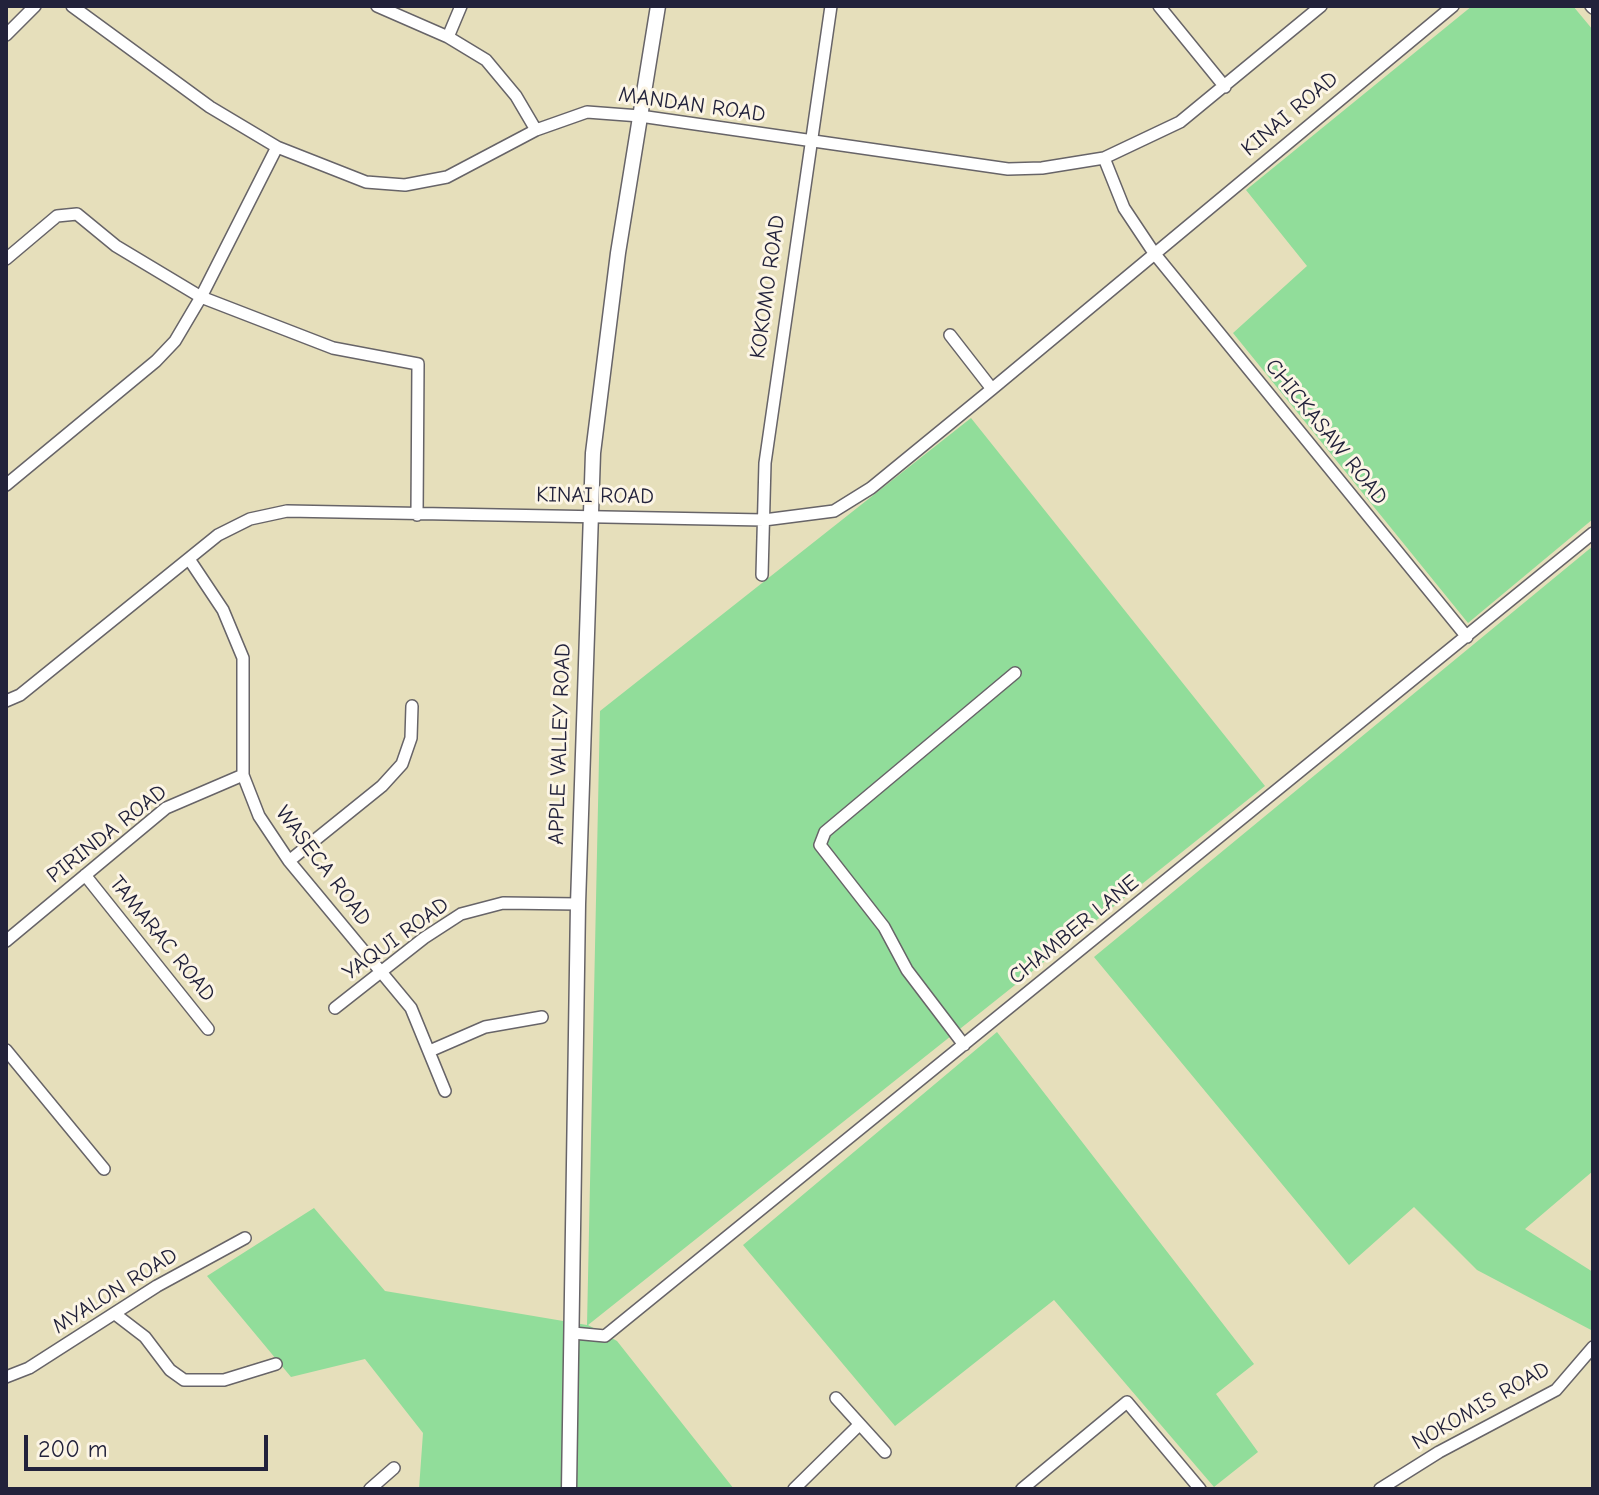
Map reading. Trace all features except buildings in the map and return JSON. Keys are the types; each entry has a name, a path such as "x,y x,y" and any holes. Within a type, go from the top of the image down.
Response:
{"main road":[{"name":"APPLE VALLEY ROAD","path":"569,1489 578,904 589,515 598,392 658,6"}],"street":[{"path":"6,35 35,6"},
{"name":"MANDAN ROAD","path":"72,6 210,107 277,147 366,182 405,185 447,177 536,130 587,112 640,116 809,143 1008,169 1042,168 1104,158 1180,122 1321,6"},
{"path":"377,6 448,37 486,60 516,96 536,130"},
{"path":"448,37 461,6"},
{"name":"KOKOMO ROAD","path":"762,575 765,463 831,6"},
{"path":"1159,6 1225,87"},
{"name":"KINAI ROAD","path":"6,701 20,695 229,529 250,519 287,511 764,520 834,511 871,488 1453,6"},
{"path":"6,485 156,361 175,341 201,297 277,147"},
{"path":"1104,158 1124,208 1154,253"},
{"path":"6,259 57,216 77,214 116,246 201,297 333,348 418,364 417,515"},
{"name":"CHICKASAW ROAD","path":"1154,253 1467,637"},
{"path":"950,335 992,389"},
{"name":"CHAMBER LANE","path":"573,1333 605,1336 1593,533"},
{"name":"WASECA ROAD","path":"189,559 223,610 243,658 243,775 259,816 289,861 411,1008 432,1050 445,1091"},
{"path":"964,1045 907,970 884,927 820,845 825,832 1015,673"},
{"path":"289,861 382,786 402,764 411,738 412,706"},
{"name":"PIRINDA ROAD","path":"6,941 166,808 243,775"},
{"name":"TAMARAC ROAD","path":"85,875 208,1029"},
{"name":"YAQUI ROAD","path":"335,1008 461,914 503,903 578,904"},
{"path":"432,1050 485,1027 542,1017"},
{"path":"6,1050 104,1169"},
{"name":"MYALON ROAD","path":"6,1377 29,1368 157,1286 245,1238"},
{"path":"115,1314 145,1337 170,1370 184,1380 224,1380 276,1364"},
{"name":"NOKOMIS ROAD","path":"1380,1489 1439,1452 1556,1390 1593,1347"},
{"path":"836,1398 885,1452"},
{"path":"1022,1489 1127,1402 1200,1489"},
{"path":"794,1489 859,1425"},
{"path":"370,1489 394,1468"}],"green space":[{"path":"1472,6 1573,6 1593,30 1593,519 1468,623 1233,333 1307,266 1246,190"},
{"path":"971,418 1265,786 588,1325 617,1341 734,1489 419,1489 423,1433 365,1359 291,1377 207,1276 314,1208 385,1291 587,1325 600,711"},
{"path":"1593,546 1593,1171 1525,1229 1593,1272 1593,1331 1477,1270 1414,1207 1349,1265 1094,957"},
{"path":"997,1032 1254,1364 1216,1394 1258,1452 1214,1487 1054,1300 895,1426 743,1245"}]}
